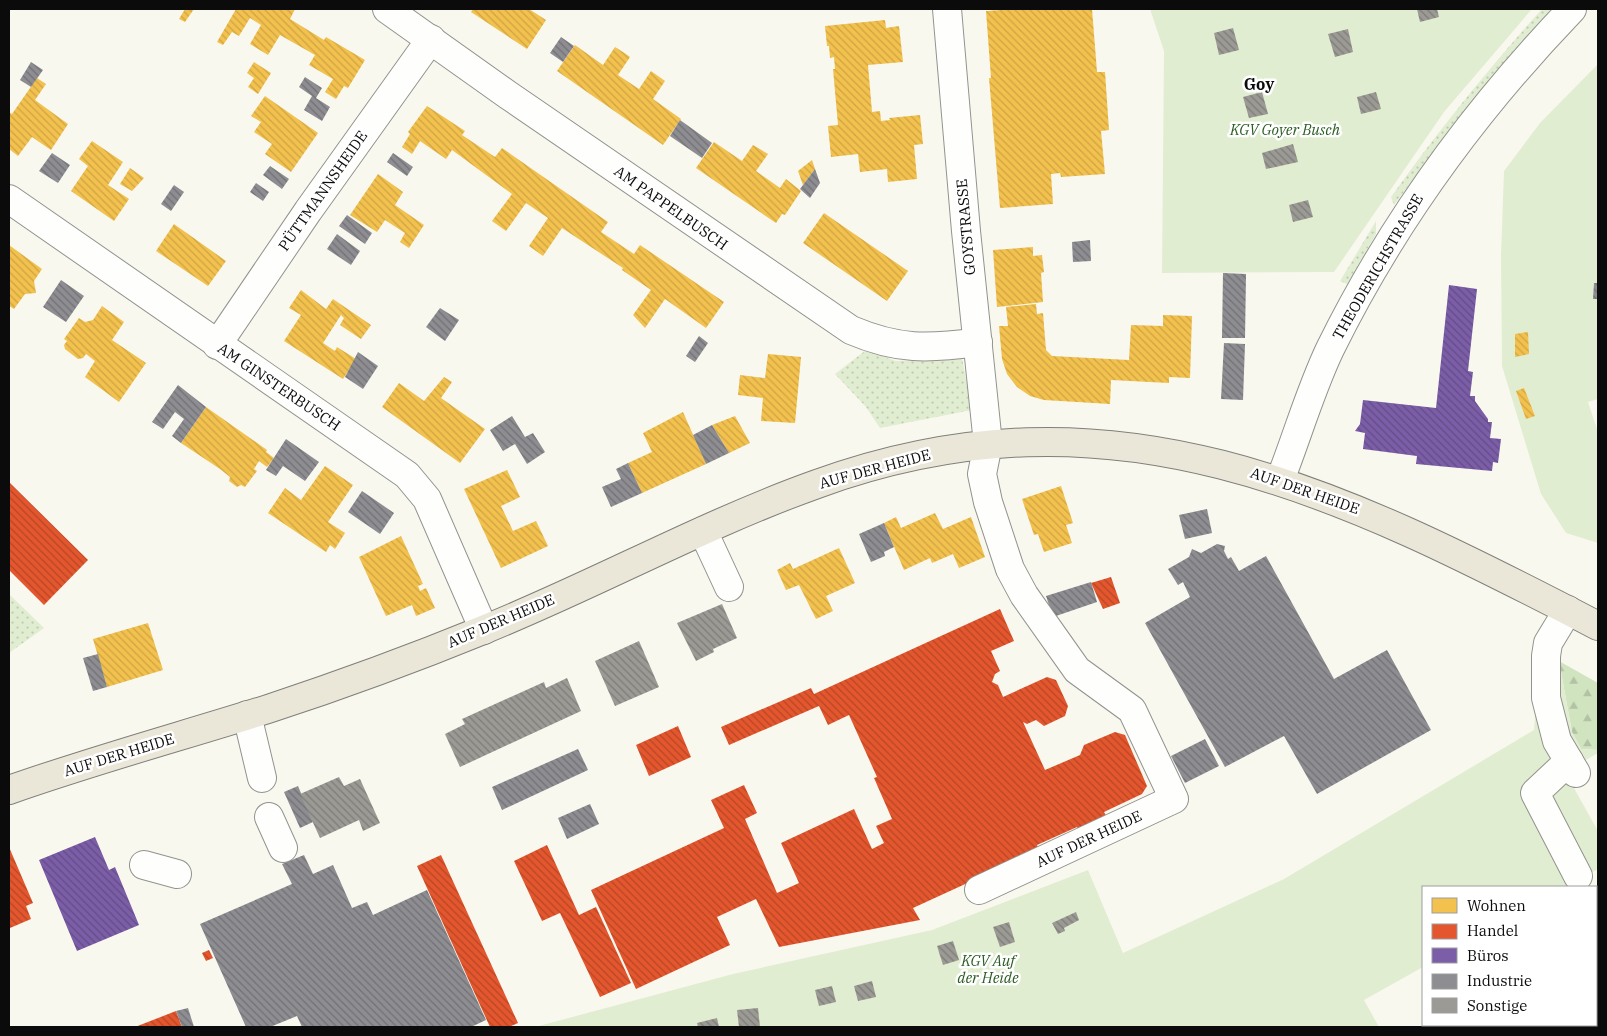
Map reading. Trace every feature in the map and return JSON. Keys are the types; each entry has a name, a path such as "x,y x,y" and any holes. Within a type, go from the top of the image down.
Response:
{"main road":[{"name":"AUF DER HEIDE","path":"9,790 247,715 392,666 484,630 702,531 820,483 926,454 988,444 1031,441 1103,444 1150,449 1208,461 1280,480 1359,509 1432,542 1598,626"}],"street":[{"name":"AM PAPPELBUSCH","path":"387,9 431,38 508,95 852,330 877,341 907,346 935,348 978,342"},
{"name":"GOYSTRASSE","path":"947,9 988,444"},
{"name":"THEODERICHSTRASSE","path":"1280,480 1330,350 1391,239 1453,146 1572,9"},
{"name":"PÜTTMANNSHEIDE","path":"216,345 431,38"},
{"name":"AM GINSTERBUSCH","path":"9,199 216,345 407,475 422,490 484,630"},
{"name":"AUF DER HEIDE","path":"980,890 1174,799 1132,710 1077,670 1024,595 1010,569 988,502 982,474 988,444"},
{"path":"702,531 729,587"},
{"path":"1568,610 1548,643 1546,656 1546,698 1557,741 1572,767 1535,793 1578,876"},
{"path":"247,715 262,778"},
{"path":"269,817 283,848"},
{"path":"144,865 177,874"}],"green space":[{"name":"KGV Goyer Busch","path":"1150,9 1532,9 1444,112 1334,272 1162,273 1164,51"},
{"path":"1542,9 1551,9 1471,102 1394,205 1391,197 1445,124 1502,54"},
{"path":"1598,64 1598,399 1588,402 1598,432 1598,543 1566,533 1541,494 1502,366 1501,255 1504,171 1540,123"},
{"path":"1376,221 1376,234 1347,284 1340,281"},
{"path":"866,350 896,361 962,358 972,410 880,428 866,407 835,374"},
{"path":"9,594 44,628 9,653"},
{"name":"KGV Auf der Heide","path":"1540,650 1559,661 1572,732 1581,749 1598,750 1598,753 1565,772 1598,831 1598,869 1568,886 1422,886 1422,968 1364,1000 1379,1027 535,1027 733,974 932,930 1088,870 1123,953 1284,879 1534,730"},
{"path":"1559,661 1598,683 1598,750 1581,749 1572,732"}],"building: Wohnen":[{"path":"185,9 194,9 185,22 179,19"},
{"path":"236,9 295,9 290,19 324,40 326,37 365,60 348,88 344,86 336,99 325,92 333,79 309,65 315,55 280,35 268,55 250,44 261,25 250,18 239,36 232,32 223,45 217,42"},
{"path":"473,9 529,9 546,20 527,49 471,12"},
{"path":"1092,9 1097,72 1105,72 1109,130 1101,131 1105,174 1061,177 1060,173 1051,174 1053,204 1000,208 989,78 991,78 986,11"},
{"path":"885,20 886,28 899,26 903,62 868,65 872,112 880,111 881,121 890,120 889,118 920,115 923,144 914,145 917,179 888,182 887,169 860,172 858,154 831,157 828,126 838,125 833,69 835,69 834,57 830,58 825,26"},
{"path":"575,45 603,65 615,47 623,52 630,57 618,75 639,89 651,71 665,81 653,99 681,119 663,145 557,71"},
{"path":"254,62 271,73 258,94 248,87 254,78 247,73"},
{"path":"37,78 46,84 35,100 68,124 51,150 32,137 18,156 9,149 9,112 12,114"},
{"path":"265,96 318,133 291,172 265,154 272,144 254,132 261,122 251,116"},
{"path":"427,106 465,131 462,135 495,157 502,148 608,222 601,232 634,254 640,245 724,302 706,328 665,299 645,328 633,315 651,290 622,270 623,268 562,228 543,256 529,246 548,218 526,203 506,231 492,221 512,194 452,150 446,159 420,141 412,154 402,147 410,134 408,132"},
{"path":"92,141 123,162 108,185 129,199 114,221 71,191 88,166 79,159"},
{"path":"714,142 742,161 753,145 768,154 756,171 780,188 786,179 801,191 785,215 782,214 776,223 696,168"},
{"path":"812,160 815,169 803,185 798,171"},
{"path":"130,168 144,178 132,191 120,184"},
{"path":"378,174 403,192 395,205 424,225 409,248 400,242 405,233 385,220 377,232 350,215"},
{"path":"824,213 908,271 887,301 803,243"},
{"path":"174,224 226,261 208,286 156,251"},
{"path":"9,245 42,269 34,281 36,293 25,294 14,309 9,306"},
{"path":"1033,247 1033,256 1042,255 1044,272 1041,273 1043,302 997,307 993,250"},
{"path":"301,290 326,309 333,299 371,325 361,339 340,325 344,318 341,315 323,343 335,351 337,347 356,359 343,379 284,341 301,315 289,308"},
{"path":"1036,304 1037,314 1043,313 1046,350 1052,356 1129,360 1131,325 1163,326 1163,315 1192,316 1190,378 1169,377 1169,383 1111,380 1110,404 1044,400 1030,396 1017,387 1007,374 1002,359 999,326 1008,326 1006,307"},
{"path":"102,306 124,322 112,340 146,363 119,402 85,377 95,361 86,354 83,358 78,359 65,349 64,345 67,341 64,339 79,318 85,322 93,320"},
{"path":"1528,332 1529,354 1515,357 1515,334"},
{"path":"768,354 801,357 795,423 761,421 763,398 738,395 740,375 765,378"},
{"path":"444,377 452,382 441,398 485,429 460,463 382,407 399,383 424,401"},
{"path":"1524,388 1535,416 1526,419 1516,391"},
{"path":"206,407 267,450 266,452 274,458 267,467 259,461 254,469 257,471 245,487 241,485 237,487 229,481 230,477 220,469 181,443"},
{"path":"683,412 706,464 642,493 628,463 652,452 643,433"},
{"path":"735,416 750,443 729,453 712,425"},
{"path":"325,466 353,485 328,522 345,533 335,549 330,545 326,552 268,513 285,488 301,500"},
{"path":"507,470 520,497 501,506 513,531 536,521 548,546 501,568 464,489"},
{"path":"1061,486 1073,523 1066,525 1072,543 1044,552 1038,534 1034,535 1022,499"},
{"path":"935,513 943,529 971,517 985,557 959,568 953,554 932,563 930,558 904,570 884,523 896,517 901,528"},
{"path":"401,536 423,584 418,586 420,591 426,588 435,608 416,616 412,605 386,616 359,557"},
{"path":"839,548 855,583 826,596 833,611 816,619 799,585 786,590 777,570 790,563 793,569"},
{"path":"148,623 163,670 107,687 93,639"}],"building: Handel":[{"path":"9,482 88,560 44,605 9,570"},
{"path":"1111,577 1120,603 1103,609 1091,583"},
{"path":"1000,609 1014,641 991,651 1000,671 995,674 992,682 998,685 1003,697 1047,677 1056,680 1068,706 1065,716 1044,726 1036,720 1027,724 1023,722 1045,770 1080,755 1084,745 1115,732 1125,735 1147,786 1142,794 1104,812 1108,819 1079,832 1077,827 1037,845 1039,850 913,908 920,920 779,947 756,899 717,917 730,945 636,989 591,890 724,828 711,800 744,785 757,813 745,819 777,893 799,883 781,843 854,809 872,849 884,843 876,826 892,819 874,778 877,777 849,715 828,725 819,706 729,745 721,727 811,688 814,694"},
{"path":"678,726 691,757 649,776 636,745"},
{"path":"547,845 579,915 596,907 631,983 600,997 560,913 542,921 514,861"},
{"path":"9,847 33,903 26,906 31,919 10,928"},
{"path":"441,855 518,1023 509,1027 490,1027 417,866"},
{"path":"209,950 213,958 206,961 202,953"},
{"path":"176,1011 182,1027 135,1027"}],"building: Büros":[{"path":"1449,285 1477,289 1468,371 1473,372 1470,396 1475,396 1475,401 1488,419 1488,422 1492,422 1490,438 1501,439 1498,463 1493,462 1492,471 1416,464 1417,456 1363,449 1365,433 1355,431 1360,424 1363,400 1436,408"},
{"path":"95,837 109,870 115,867 139,925 77,951 39,860"}],"building: Industrie":[{"path":"561,37 574,46 563,62 550,53"},
{"path":"31,62 43,70 31,87 20,80"},
{"path":"305,77 322,88 316,98 330,107 322,121 304,110 312,96 299,87"},
{"path":"680,120 712,143 702,158 670,136"},
{"path":"52,153 70,165 58,183 39,171"},
{"path":"393,153 413,167 407,176 387,162"},
{"path":"270,166 289,179 282,189 263,175"},
{"path":"815,169 820,183 810,198 800,189"},
{"path":"256,183 269,192 263,201 250,192"},
{"path":"174,185 184,192 171,211 161,204"},
{"path":"347,215 372,233 365,244 339,226"},
{"path":"337,234 360,251 351,265 327,249"},
{"path":"1090,240 1091,261 1073,262 1072,242"},
{"path":"1223,273 1246,274 1245,338 1222,338"},
{"path":"61,280 84,296 66,322 43,307"},
{"path":"1594,283 1598,283 1598,299 1593,299"},
{"path":"440,308 459,320 445,341 426,327"},
{"path":"699,336 708,343 695,362 686,356"},
{"path":"1224,343 1245,344 1243,400 1221,399"},
{"path":"358,352 378,366 363,389 345,377"},
{"path":"178,385 206,407 181,443 172,436 184,419 175,412 163,429 152,422"},
{"path":"512,416 525,437 533,433 545,452 527,464 515,444 503,451 490,430"},
{"path":"712,425 729,453 706,464 693,435"},
{"path":"286,439 319,462 305,481 283,466 276,476 266,470"},
{"path":"628,463 642,493 611,507 602,487 621,479 616,469"},
{"path":"362,491 394,513 380,534 348,512"},
{"path":"1207,509 1212,533 1185,539 1179,515"},
{"path":"884,523 894,547 884,552 885,556 871,562 859,534"},
{"path":"1217,544 1225,546 1224,551 1228,559 1231,557 1239,571 1266,556 1334,679 1387,650 1431,730 1317,794 1284,736 1225,767 1145,623 1190,597 1183,582 1178,585 1168,569 1189,557 1192,549 1201,553"},
{"path":"1091,582 1097,602 1053,617 1046,596"},
{"path":"98,654 107,687 93,691 83,658"},
{"path":"1205,739 1219,766 1185,783 1171,756"},
{"path":"578,749 588,770 502,810 492,787"},
{"path":"298,786 313,822 300,828 284,792"},
{"path":"590,804 599,824 567,839 558,818"},
{"path":"304,855 313,874 333,865 352,908 367,902 373,915 427,890 486,1020 471,1027 302,1027 297,1016 270,1027 246,1027 200,924 292,884 282,864"},
{"path":"188,1008 194,1027 182,1027 176,1011"}],"building: Sonstige":[{"path":"1417,9 1437,9 1439,17 1420,22"},
{"path":"1233,28 1239,50 1219,55 1214,33"},
{"path":"1348,29 1353,52 1335,57 1328,34"},
{"path":"1262,92 1268,114 1249,118 1243,97"},
{"path":"1376,92 1381,109 1361,114 1357,97"},
{"path":"1293,144 1298,162 1266,169 1262,153"},
{"path":"1308,200 1313,217 1293,222 1289,205"},
{"path":"722,604 737,638 713,649 714,652 696,661 677,623"},
{"path":"639,641 659,687 615,706 595,661"},
{"path":"567,678 581,711 460,767 445,734 465,724 462,719 544,682 546,688"},
{"path":"339,777 344,786 360,779 380,823 363,831 359,820 320,838 300,794"},
{"path":"1076,912 1079,920 1064,928 1065,931 1058,934 1052,923"},
{"path":"1009,922 1015,942 1000,947 993,927"},
{"path":"953,941 959,960 943,965 937,946"},
{"path":"872,981 876,997 858,1001 854,986"},
{"path":"832,986 836,1002 819,1006 815,990"},
{"path":"758,1008 760,1027 739,1027 737,1010"},
{"path":"717,1018 719,1027 698,1027 697,1023"}],"district":[{"name":"Goy","path":"1259,84"}]}
